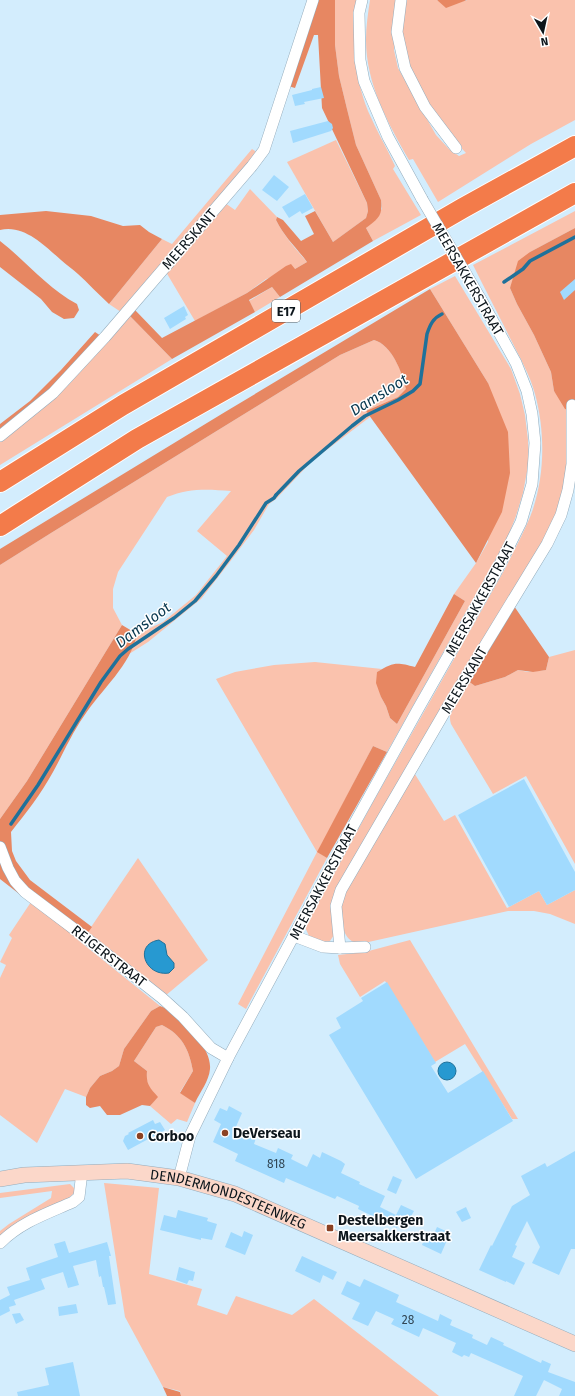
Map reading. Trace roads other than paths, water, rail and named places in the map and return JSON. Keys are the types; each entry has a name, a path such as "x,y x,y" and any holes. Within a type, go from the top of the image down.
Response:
{"highway":[{"name":"E17","path":"0,482 130,401 450,216 575,146"},
{"path":"0,526 137,439 575,193"}],"main road":[{"name":"DENDERMONDESTEENWEG","path":"0,1179 24,1175 127,1171 179,1178 235,1194 575,1344"}],"street":[{"name":"MEERSKANT","path":"0,436 53,393 105,337 260,155 268,140 313,0"},
{"name":"MEERSAKKERSTRAAT","path":"179,1178 190,1136 228,1058 342,846 496,572 521,522 532,484 535,443 532,414 527,391 516,363 388,137 364,81 360,60 359,13 362,0"},
{"path":"401,0 397,32 405,68 425,107 456,148"},
{"name":"MEERSKANT","path":"340,948 336,906 341,890 447,708 547,544 561,515 568,490 572,464 572,405"},
{"name":"REIGERSTRAAT","path":"0,847 15,881 26,892 162,998 183,1017 211,1048 228,1058"},
{"path":"294,936 322,947 365,947"},
{"path":"0,1243 9,1234 22,1225 73,1202 79,1197 82,1172"}],"water":[{"path":"159,940 165,944 167,955 174,963 174,968 169,973 161,973 154,970 145,960 144,953 146,947"},
{"path":"447,1062 453,1065 456,1071 453,1077 447,1080 441,1077 438,1071 441,1065"}],"waterway":[{"name":"Damsloot","path":"504,282 523,269 530,261 575,237"},
{"name":"Damsloot","path":"276,495 299,471 352,426 365,416 413,391 420,384 427,334 432,322 442,314"},
{"name":"Damsloot","path":"11,824 38,785 101,682 120,656 174,618 195,601 239,545 266,503 276,495"}],"place":[{"name":"DeVerseau","path":"225,1133"},
{"name":"Corboo","path":"140,1136"},
{"name":"Destelbergen Meersakkerstraat","path":"330,1228"}]}
